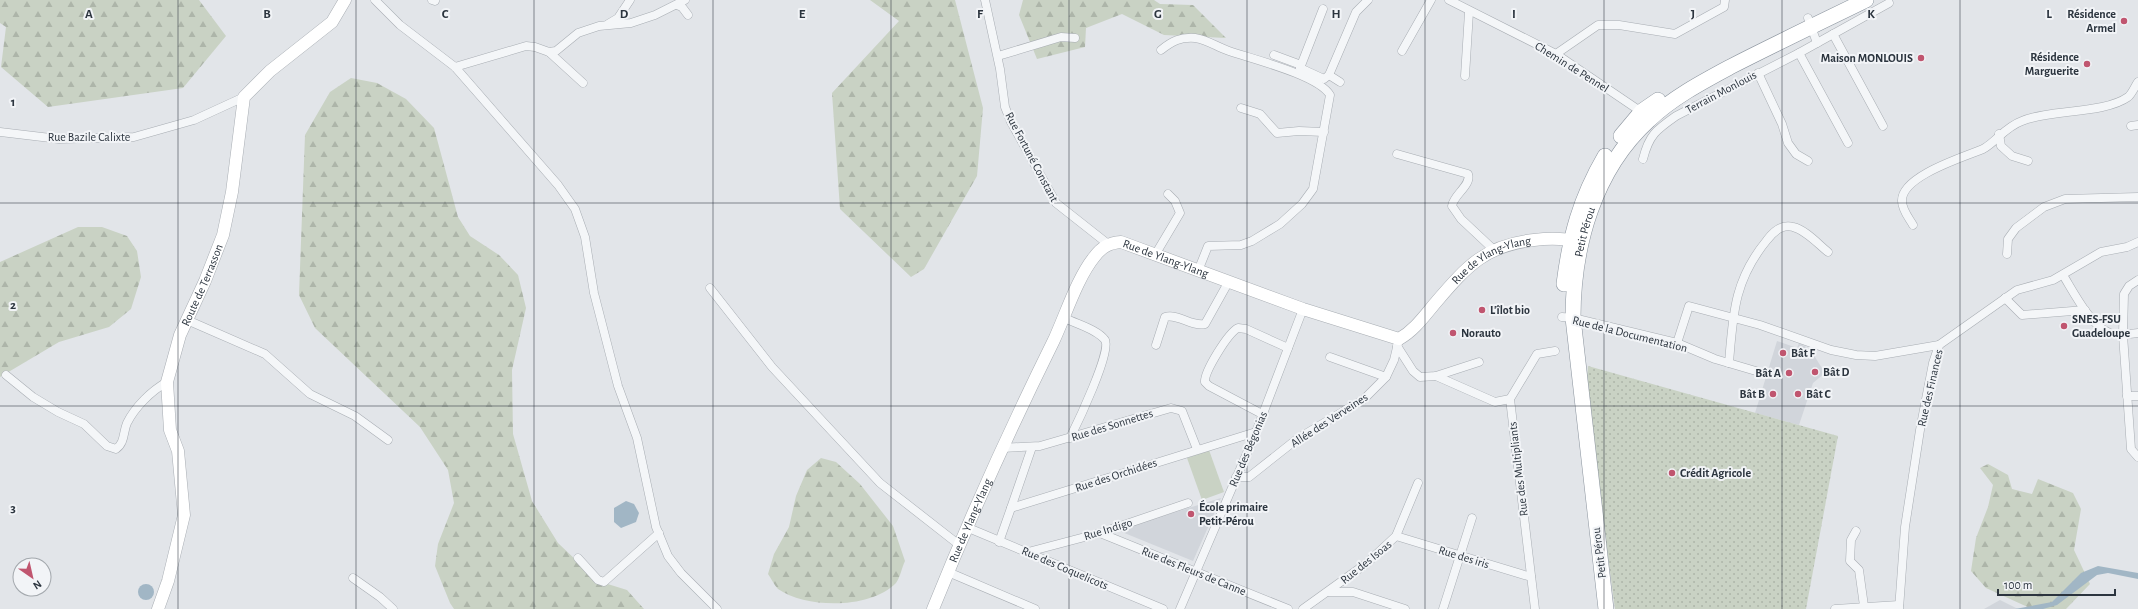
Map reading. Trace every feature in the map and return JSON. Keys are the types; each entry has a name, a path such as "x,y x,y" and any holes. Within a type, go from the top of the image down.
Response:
{"highway":[{"name":"Petit Pérou","path":"1810,22 1846,0"},
{"name":"Petit Pérou","path":"1596,609 1568,317 1574,280 1575,241 1587,220 1606,174 1645,115 1683,82 1717,62 1810,22 1866,0"},
{"name":"Petit Pérou","path":"1568,317 1606,609"}],"street":[{"path":"244,97 270,71 332,22 345,0"},
{"path":"375,0 400,25 455,67 558,185 575,209 585,237 594,293 618,386 637,438 659,533 668,556 681,573 717,609"},
{"path":"549,52 556,51 578,33 608,24 618,18 630,0"},
{"path":"608,24 615,26 631,23 678,5 685,0"},
{"name":"Rue Fortuné Constant","path":"985,0 998,56 1008,114 1052,197 1061,208 1108,244"},
{"path":"1323,8 1301,65 1301,70 1324,79 1329,75 1356,12 1368,0"},
{"path":"1402,51 1431,0"},
{"name":"Chemin de Pennel","path":"1449,0 1470,12 1556,54 1645,115"},
{"path":"1556,54 1598,24 1619,25 1675,34 1724,7 1725,0"},
{"name":"Terrain Monlouis","path":"1642,159 1646,144 1661,127 1676,116 1818,43 1889,3"},
{"path":"678,5 682,7 688,15"},
{"path":"1465,76 1470,12"},
{"path":"1810,22 1818,43"},
{"path":"1833,34 1884,126"},
{"path":"998,56 1061,38 1075,38"},
{"path":"1161,50 1173,40 1183,38 1206,41 1227,51 1271,63 1323,86 1330,95 1313,189 1302,204 1280,224 1248,243 1241,245 1208,246 1198,271"},
{"path":"455,67 526,46 535,47 549,52 583,83"},
{"path":"1799,53 1848,143"},
{"path":"1274,55 1301,65"},
{"path":"1758,73 1782,124 1788,143 1796,154 1808,161"},
{"path":"1329,75 1340,82"},
{"path":"1913,225 1902,207 1902,198 1905,190 1927,173 1986,147 1999,134 2022,120 2041,115 2112,104 2128,96 2138,82"},
{"name":"Rue Bazile Calixte","path":"0,132 59,139 134,137 194,120 244,97"},
{"name":"Route de Terrasson","path":"158,609 168,581 184,515 178,452 170,430 167,382 180,335 223,235 237,160 244,97"},
{"path":"1241,108 1260,114 1277,133 1299,131 1324,132"},
{"path":"1999,134 2001,146 2012,156 2028,161"},
{"path":"1397,154 1468,174 1468,182 1456,196 1452,206 1461,219 1493,249"},
{"path":"1155,255 1164,239 1177,222 1180,213 1175,201 1168,194"},
{"path":"2007,254 2008,239 2016,228 2044,207 2065,199 2138,197"},
{"path":"1729,363 1732,318 1744,275 1774,231 1786,226 1793,227 1804,233 1828,252"},
{"name":"Rue de Ylang-Ylang","path":"933,609 958,544 1001,448 1087,267 1096,255 1108,244 1121,242 1398,343 1414,328 1461,273 1476,260 1493,249 1519,241 1553,238 1575,241"},
{"name":"Rue des Finances","path":"1899,607 1905,527 1920,430 1933,363 1939,345 2005,298 2021,289 2048,282 2063,275 2096,254 2127,247 2138,242"},
{"path":"2063,275 2085,310 2102,329 2110,333 2123,335 2138,334"},
{"path":"2138,280 2129,286 2124,294 2123,335 2131,449 2138,457"},
{"path":"1156,345 1165,317 1171,316 1199,326 1206,324 1228,281"},
{"path":"710,288 772,367 880,483 958,544"},
{"path":"2005,298 2022,315 2085,310"},
{"path":"1677,344 1689,306 1732,318 1831,350 1856,355 1882,355 1939,345"},
{"name":"Rue des Bégonias","path":"1180,609 1256,432 1303,309"},
{"name":"Rue de la Documentation","path":"1568,317 1677,344 1729,363 1766,374"},
{"path":"1064,318 1095,333 1106,341 1107,345 1104,360 1070,438"},
{"path":"187,320 265,354 310,394 355,416 388,440"},
{"path":"1262,414 1209,386 1205,378 1229,336 1238,328 1246,329 1288,348"},
{"path":"1398,343 1415,374 1426,378 1479,362"},
{"name":"Allée des Verveines","path":"1236,477 1249,477 1297,439 1364,399 1386,377 1394,360 1398,343"},
{"path":"1436,376 1495,402 1510,399 1537,354 1555,351"},
{"path":"1330,357 1386,377"},
{"path":"6,376 33,397 58,412 84,424 112,449 116,449 122,444 126,425 132,415 150,395 167,382"},
{"path":"2127,396 2138,396"},
{"name":"Rue des Multipliants","path":"1510,399 1535,609"},
{"name":"Rue des Sonnettes","path":"1001,448 1032,447 1070,438 1172,408 1182,411 1197,449"},
{"name":"Rue des Orchidées","path":"1011,508 1197,449 1256,432"},
{"path":"999,542 1032,447"},
{"name":"Rue des Isoas","path":"1303,609 1383,550 1396,536 1418,483"},
{"name":"Rue Indigo","path":"1028,552 1100,533 1188,503"},
{"path":"1443,609 1472,518"},
{"name":"Rue des Coquelicots","path":"966,527 1163,609"},
{"path":"1856,531 1851,540 1850,561 1859,570 1864,606"},
{"path":"578,558 598,580 604,582 659,533"},
{"name":"Rue des Fleurs de Canne","path":"1100,533 1288,609"},
{"name":"Rue des iris","path":"1396,536 1532,577"},
{"path":"948,572 1035,609"},
{"path":"353,578 380,597 393,609"},
{"path":"1328,592 1352,592 1385,606 1405,609"},
{"path":"1835,609 1864,606 1899,607"}],"shaded area":[{"path":"1777,341 1797,348 1799,343 1810,349 1825,373 1813,383 1799,425 1755,413"},
{"name":"École primaire Petit-Pérou","path":"1221,498 1193,561 1117,530"},
{"path":"2000,600 2018,609 1984,609"}],"green space":[{"path":"0,0 199,0 226,36 183,88 48,107 1,67 6,27 0,23"},
{"path":"870,0 955,0 983,108 977,176 924,269 911,277 840,209 832,93 899,21"},
{"path":"1023,0 1154,0 1160,4 1193,5 1226,38 1164,35 1122,14 1086,28 1085,47 1037,59 1019,15"},
{"path":"351,78 377,83 406,99 434,128 458,217 470,236 499,255 518,275 526,308 512,370 513,434 532,501 558,543 598,581 627,590 644,609 454,609 450,603 435,566 438,544 454,503 448,470 420,427 315,328 299,295 305,135 330,92"},
{"path":"78,227 102,227 127,236 137,251 141,277 131,309 109,327 59,342 0,377 0,262"},
{"path":"1588,366 1838,436 1806,609 1615,609 1586,392"},
{"path":"1209,450 1224,492 1202,500 1187,458"},
{"path":"821,458 836,462 860,484 893,526 905,561 896,583 885,592 871,598 855,602 838,603 821,603 805,600 790,596 778,589 768,574 774,554 789,527 796,496 807,470"},
{"path":"1988,464 2008,475 2012,489 2032,494 2038,479 2073,493 2081,509 2074,550 2090,584 2066,609 2032,609 1986,588 1971,571 1976,538 1988,507 1993,485 1980,468"}],"water":[{"path":"626,501 634,504 639,513 636,522 621,528 614,522 614,508"},
{"path":"2098,566 2138,573 2138,579 2108,573 2097,575 2057,605 2043,609 2015,609 2052,602 2081,573"},
{"path":"143,584 149,584 154,589 152,598 149,600 143,600 138,595 138,589"}],"place":[{"name":"Résidence Armel","path":"2124,21"},
{"name":"Maison MONLOUIS","path":"1921,58"},
{"name":"Résidence Marguerite","path":"2087,64"},
{"name":"L'îlot bio","path":"1482,310"},
{"name":"SNES-FSU Guadeloupe","path":"2064,326"},
{"name":"Norauto","path":"1453,333"},
{"name":"Bât F","path":"1783,353"},
{"name":"Bât D","path":"1815,372"},
{"name":"Bât A","path":"1789,373"},
{"name":"Bât B","path":"1773,394"},
{"name":"Bât C","path":"1798,394"},
{"name":"Crédit Agricole","path":"1672,473"},
{"name":"École primaire Petit-Pérou","path":"1191,514"}]}
